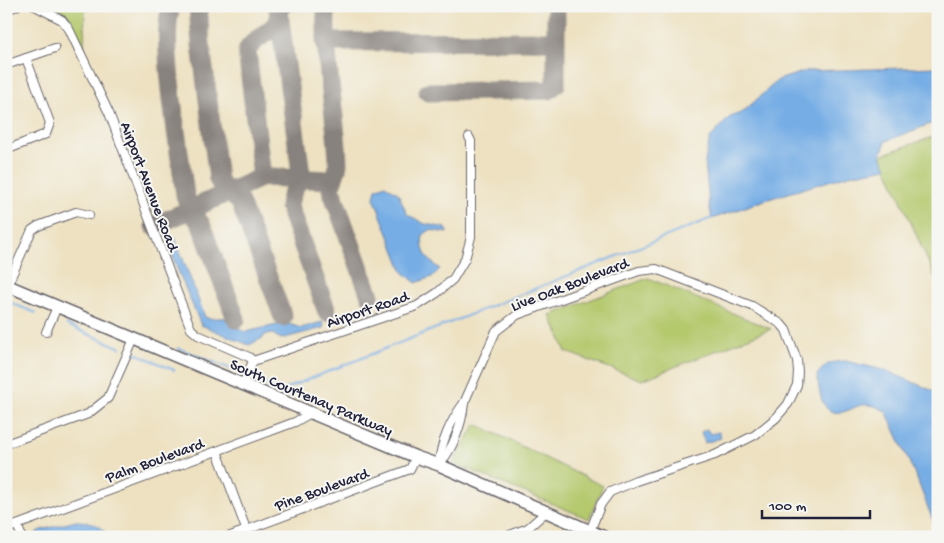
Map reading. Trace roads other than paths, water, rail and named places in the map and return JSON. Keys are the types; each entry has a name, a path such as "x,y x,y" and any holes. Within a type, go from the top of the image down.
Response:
{"main road":[{"name":"South Courtenay Parkway","path":"7,286 439,465 604,537"}],"street":[{"path":"6,10 17,6"},
{"name":"Airport Avenue Road","path":"35,6 62,20 69,29 108,114 191,329 198,335 249,357 253,361"},
{"path":"6,66 55,48"},
{"path":"6,150 46,134 50,123 26,58"},
{"name":"Airport Road","path":"253,361 417,306 437,293 453,279 465,259 471,237 471,141 469,137"},
{"path":"7,286 32,230 76,212 89,215"},
{"name":"Live Oak Boulevard","path":"439,465 448,455 463,416 464,404 496,331 516,315 639,270 656,269 752,306 781,324 786,330 791,343 797,360 798,372 797,385 792,396 776,418 755,435 716,455 636,481 610,492 601,504 590,531"},
{"path":"46,332 57,307"},
{"path":"6,444 88,414 98,407 108,398 134,339"},
{"path":"243,384 253,361"},
{"name":"Palm Boulevard","path":"6,529 299,420 311,413"},
{"path":"217,451 248,533"},
{"name":"Pine Boulevard","path":"228,537 248,533 410,469 416,457"},
{"path":"505,537 528,528 546,512"},
{"path":"17,525 22,537"}],"water":[{"path":"938,67 938,121 886,141 881,155 887,168 849,175 765,200 712,219 705,161 710,138 730,117 743,112 778,80 806,71"},
{"path":"385,185 398,193 407,214 425,224 446,228 447,233 430,230 423,235 422,241 426,255 440,269 432,277 416,283 403,272 374,198 376,189"},
{"path":"175,238 205,317 225,318 229,324 245,332 286,323 301,328 322,322 323,328 281,339 271,333 249,345 201,325 176,266 169,244 171,239"},
{"path":"846,361 887,371 936,392 938,395 938,534 917,479 886,411 865,405 833,412 827,409 824,404 819,390 817,375 824,367 830,364"},
{"path":"707,429 710,434 719,432 721,438 705,443 701,432"},
{"path":"76,521 95,524 108,537 35,537 37,532 41,530"}],"waterway":[{"path":"261,382 282,390 712,218"},
{"path":"6,301 36,313"},
{"path":"67,325 121,348"},
{"path":"178,348 231,369"},
{"path":"135,353 174,370"}]}
